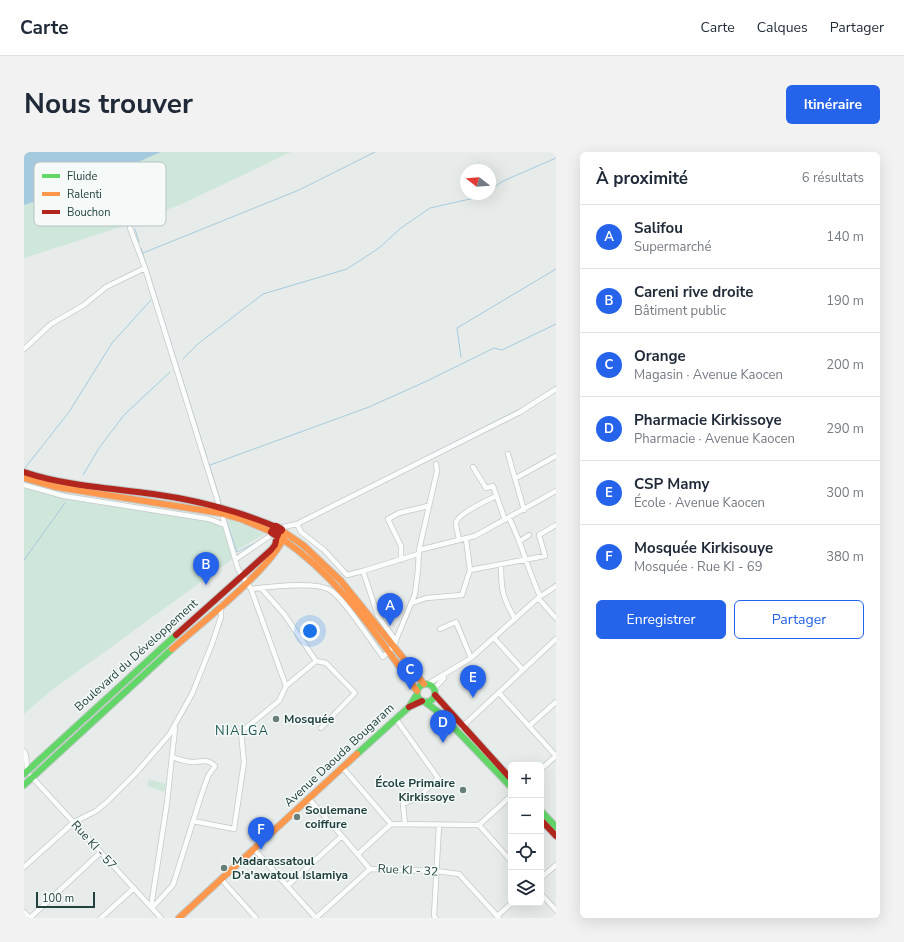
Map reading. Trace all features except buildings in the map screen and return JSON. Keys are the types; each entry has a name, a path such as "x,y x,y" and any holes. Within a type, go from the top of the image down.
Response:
{"main road":[{"path":"24,474 39,483 70,486 220,512 278,533 307,547 347,587 392,647 420,697 434,707 508,784"},
{"path":"278,533 319,567 336,584 430,688 462,727 508,776"},
{"name":"Boulevard du Développement","path":"200,619 221,605 247,582 279,550 278,533"},
{"name":"Boulevard du Développement","path":"24,785 28,774 200,619 247,582 274,546 278,533"},
{"path":"279,550 286,547 295,548"},
{"path":"420,697 419,686 430,688"},
{"path":"420,697 431,700 430,688"},
{"name":"Avenue Daouda Bougaram","path":"179,918 420,697"},
{"path":"544,814 556,827"},
{"path":"544,823 556,836"}],"street":[{"path":"130,228 218,502"},
{"path":"24,349 51,324 84,306 106,287 144,268"},
{"path":"236,559 283,527 297,524 520,412 556,389"},
{"path":"508,454 524,510"},
{"path":"516,478 556,456"},
{"path":"261,588 303,585 329,589 342,602 383,657 392,647 412,603 418,570 418,552 437,471 436,464"},
{"path":"473,467 486,488 493,486 507,519 520,541 539,597 556,618"},
{"path":"24,485 64,496 209,520 225,525"},
{"path":"297,524 300,532 324,550 347,576 402,560 418,552 459,539 466,539 507,519 556,492"},
{"path":"459,539 456,522 458,519 470,510 496,496"},
{"path":"402,560 401,546 388,519 399,513 428,506"},
{"path":"223,518 236,559 247,582 286,686"},
{"path":"470,570 545,556 539,535 556,525"},
{"path":"520,541 529,535"},
{"path":"412,603 426,598 462,595 470,570 466,539"},
{"path":"501,564 501,587 504,600 515,619"},
{"path":"363,571 378,616 392,647"},
{"path":"247,582 261,588 284,614 316,661 326,663 355,693 321,728"},
{"path":"430,688 471,658 539,597 556,586"},
{"path":"24,867 74,822 96,811 126,784 148,761 175,727 192,694 217,630 221,617 221,605"},
{"path":"440,629 456,622 471,658"},
{"path":"494,638 523,670"},
{"path":"462,727 556,639"},
{"path":"193,821 234,829 244,762 241,732 279,701 286,686 316,661"},
{"path":"499,693 556,756 544,766"},
{"path":"529,726 556,702"},
{"path":"396,719 438,778 420,796 403,804 405,824"},
{"path":"151,907 167,803 175,727"},
{"path":"24,750 28,774"},
{"path":"151,907 173,885 208,776 215,765 208,760 194,762 172,757"},
{"path":"343,768 391,824"},
{"name":"Rue KI - 57","path":"28,774 74,822 161,918"},
{"path":"358,854 391,824 479,826 509,798"},
{"path":"308,799 370,869"},
{"path":"434,917 439,825"},
{"path":"479,826 508,858"},
{"path":"286,886 342,836"},
{"path":"254,849 316,918"},
{"path":"24,912 30,918 101,852"},
{"path":"544,875 556,865"},
{"name":"Rue KI - 32","path":"316,918 370,869 436,871 461,875 498,917"},
{"path":"221,879 253,917"},
{"path":"101,918 134,888"},
{"path":"544,897 556,910"},
{"path":"498,917 509,906"}],"green space":[{"path":"161,152 291,152 182,204 166,210 166,162 138,162"},
{"path":"34,202 34,226 124,226 24,258 24,205"},
{"path":"24,488 78,501 213,522 223,528 234,558 52,690 24,714"},
{"path":"227,518 265,534 237,550"},
{"path":"149,779 166,784 164,792 147,786"}],"water":[{"path":"24,152 161,152 138,162 34,162 34,202 24,205"}],"waterway":[{"path":"143,253 299,190 375,152"},
{"path":"496,186 503,181 556,158"},
{"path":"183,359 199,343 263,294 347,269 379,248 401,228 430,208 466,200"},
{"path":"135,229 139,242"},
{"path":"141,248 147,267"},
{"path":"461,357 457,328 556,269"},
{"path":"148,270 207,458"},
{"path":"25,468 69,412 112,343 151,300"},
{"path":"210,465 369,407 427,381 494,348 502,350 556,324"},
{"path":"83,475 99,448 124,415 170,372"},
{"path":"532,402 556,386"},
{"path":"427,456 522,408"},
{"path":"209,464 221,503"},
{"path":"24,560 65,503"},
{"path":"226,519 237,552 259,541"}],"traffic: fast":[{"path":"24,774 176,635"},
{"path":"24,785 172,649"},
{"path":"426,684 432,687 435,693 432,699 426,702 420,699 417,693 420,687 426,684"},
{"path":"357,754 409,707 417,694"},
{"path":"425,702 441,714 508,784"},
{"path":"544,814 556,827"}],"traffic: slow":[{"path":"24,478 56,487 220,513 241,519 272,532"},
{"path":"281,530 303,545 341,581 424,684"},
{"path":"172,649 234,596 265,565 284,537 281,530"},
{"path":"281,538 321,571 356,608 417,691"},
{"path":"179,918 357,754"}],"traffic: jam":[{"path":"24,472 72,484 185,499 231,511 276,527"},
{"path":"276,527 281,530"},
{"path":"272,532 277,535"},
{"path":"176,635 271,550 275,545 277,536"},
{"path":"435,695 508,776"},
{"path":"409,707 422,701"},
{"path":"544,823 556,836"}],"place":[{"name":"Careni rive droite","path":"206,585"},
{"name":"Salifou","path":"390,626"},
{"name":"Orange","path":"410,690"},
{"name":"CSP Mamy","path":"473,698"},
{"name":"Mosquée","path":"276,719"},
{"name":"Pharmacie Kirkissoye","path":"443,743"},
{"name":"École Primaire Kirkissoye","path":"463,790"},
{"name":"Soulemane coiffure","path":"297,817"},
{"name":"Mosquée Kirkisouye","path":"261,850"},
{"name":"Madarassatoul D'a'awatoul Islamiya","path":"224,868"}],"district":[{"name":"NIALGA","path":"242,730"}]}
